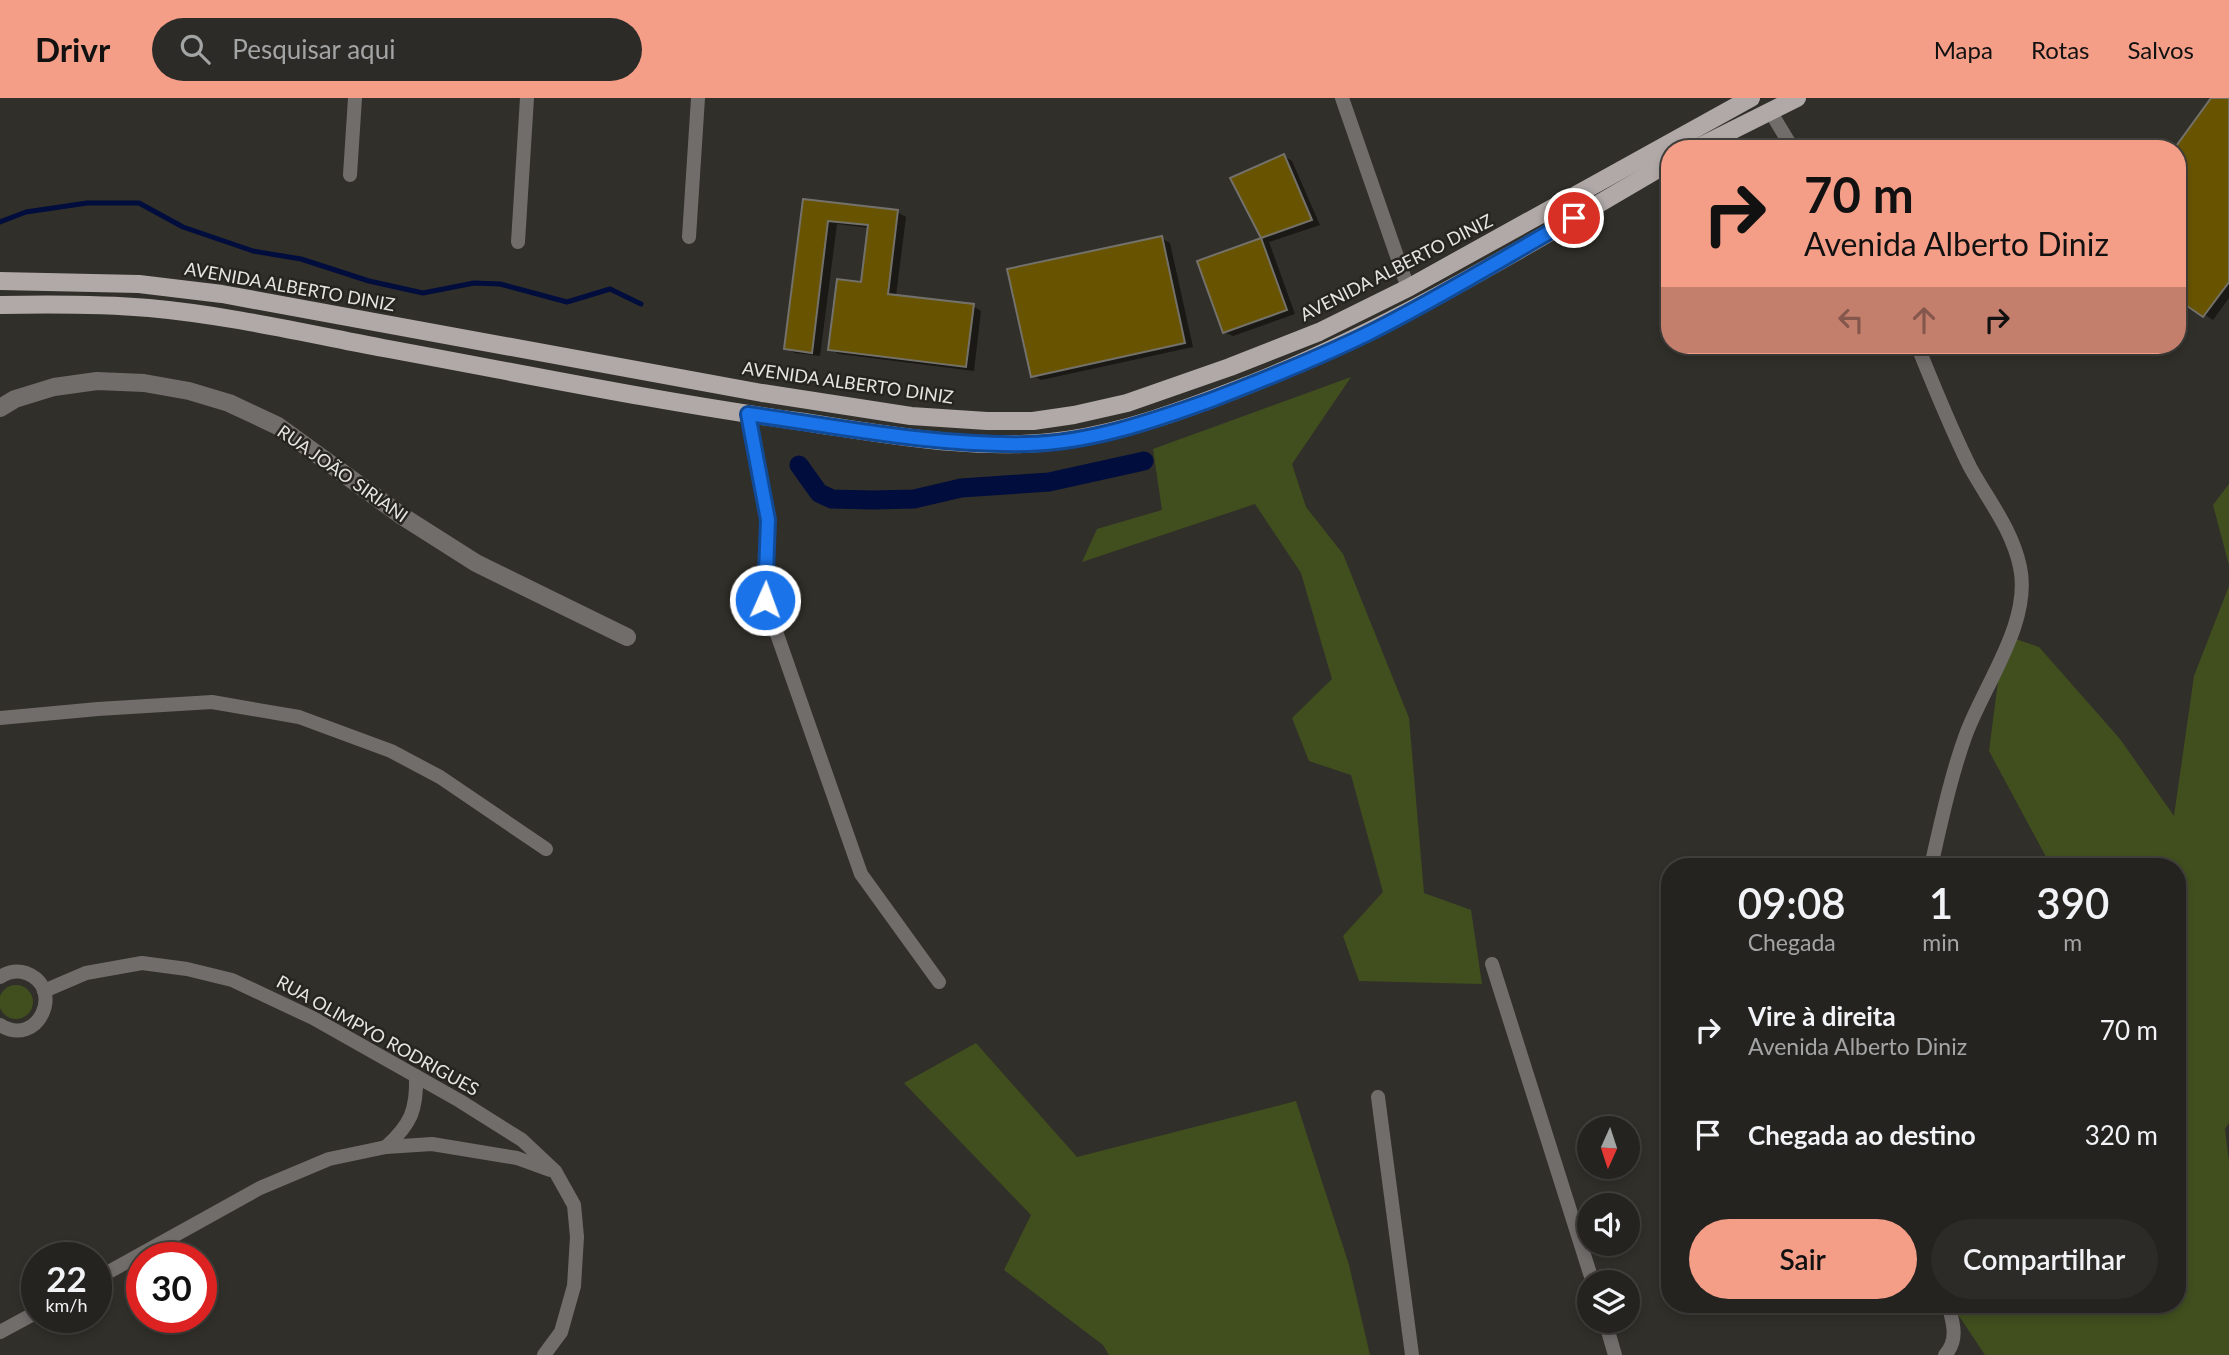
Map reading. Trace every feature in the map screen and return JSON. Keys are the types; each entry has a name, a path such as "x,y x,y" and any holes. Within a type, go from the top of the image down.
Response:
{"main road":[{"name":"AVENIDA ALBERTO DINIZ","path":"1675,140 1751,98"},
{"path":"1713,140 1797,98"},
{"name":"AVENIDA ALBERTO DINIZ","path":"0,281 139,284 222,294 762,393 911,415 987,421 1033,421 1074,415 1127,402 1230,367 1319,332 1408,288 1661,148"},
{"path":"0,305 57,304 149,308 239,321 748,414 896,435 975,443 1029,444 1122,429 1185,410 1275,375 1366,335 1661,167"}],"street":[{"path":"350,176 355,98"},
{"path":"518,242 527,98"},
{"path":"689,237 698,98"},
{"path":"1342,98 1408,288"},
{"path":"1770,111 1788,140"},
{"path":"1921,354 1948,422 1972,470 2014,542 2021,570 2021,600 2012,629 1965,736 1933,858"},
{"name":"RUA JOÃO SIRIANI","path":"0,408 15,399 54,387 96,381 144,383 189,391 229,403 278,426 402,516 476,563 627,637"},
{"path":"748,414 768,520 765,600 861,874 939,982"},
{"path":"0,718 212,702 299,717 391,751 440,777 546,849"},
{"name":"RUA OLIMPYO RODRIGUES","path":"44,991 86,973 142,963 187,969 232,980 290,1007 416,1076 522,1140 555,1171 573,1205 577,1237 574,1286 561,1332 544,1355"},
{"path":"1492,964 1588,1270"},
{"path":"0,977 16,971 25,973 33,977 44,991 46,1000 45,1010 34,1025 16,1031 0,1026"},
{"path":"386,1147 402,1132 412,1115 417,1094 416,1076"},
{"path":"1378,1097 1412,1355"},
{"path":"112,1270 260,1188 329,1159 386,1147 432,1144 517,1158 555,1171"},
{"path":"1945,1355 1953,1343 1954,1327 1950,1313"},
{"path":"0,1332 21,1321"},
{"path":"1609,1333 1615,1355"}],"green space":[{"path":"1351,377 1292,464 1306,507 1343,554 1409,718 1424,893 1471,910 1482,984 1359,981 1343,936 1383,892 1351,775 1309,761 1292,718 1332,679 1301,573 1255,504 1082,562 1097,529 1162,510 1153,449"},
{"path":"2229,484 2229,565 2213,505"},
{"path":"2229,586 2229,1123 2225,1129 2229,1162 2229,1355 1985,1355 1957,1313 2186,1313 2186,858 2047,858 1989,751 2004,635 2039,647 2120,739 2174,816 2194,676"},
{"path":"16,985 28,990 33,1002 28,1014 16,1019 4,1014 -1,1002 4,990"},
{"path":"976,1043 1077,1157 1296,1101 1349,1265 1370,1355 1109,1355 1103,1345 1004,1270 1031,1215 904,1083"}],"building":[{"path":"2211,98 2229,98 2229,282 2203,317 2186,305 2186,140 2181,140"},
{"path":"1284,154 1312,220 1261,238 1230,178"},
{"path":"803,199 898,210 888,294 974,304 966,367 828,350 837,279 861,282 868,225 828,221 812,353 784,349"},
{"path":"1162,236 1185,343 1031,377 1007,269"},
{"path":"1261,238 1287,310 1223,333 1197,261"}],"waterway":[{"path":"0,222 26,212 87,203 139,203 183,227 253,251 301,259 369,281 423,293 474,283 500,284 567,302 610,289 641,304"},
{"path":"799,465 819,493 832,499 873,500 914,499 961,488 1049,482 1144,461"}],"route":[{"path":"765,600 768,520 748,414 975,443 1029,444 1122,429 1185,410 1275,375 1366,335 1574,218"}]}
